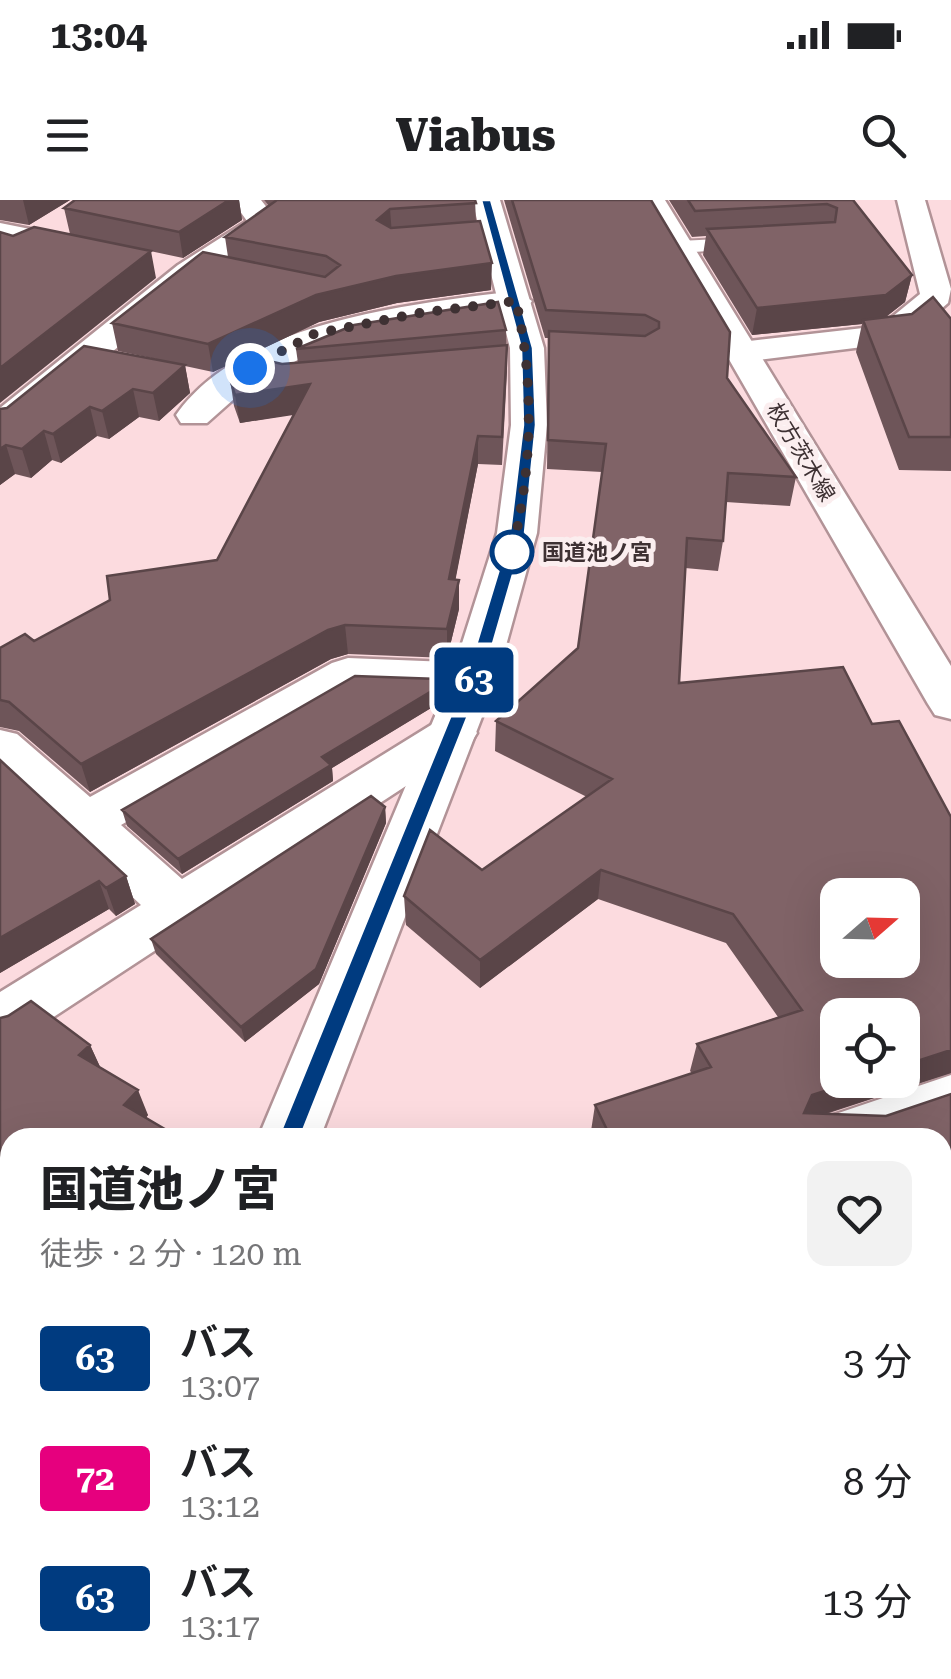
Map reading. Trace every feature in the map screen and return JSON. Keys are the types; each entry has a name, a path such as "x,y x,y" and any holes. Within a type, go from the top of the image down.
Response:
{"street":[{"path":"0,426 193,269 264,223 246,200"},
{"name":"枚方茨木線","path":"651,200 951,704"},
{"path":"742,352 891,335 937,296 912,200"},
{"path":"0,263 67,219"},
{"path":"294,1128 474,678 518,533 530,425 516,301 488,225"},
{"path":"0,232 113,255"},
{"path":"151,263 193,269"},
{"path":"190,391 250,368 314,334 420,313 516,301"},
{"path":"84,358 122,365"},
{"path":"86,822 348,673 474,678"},
{"path":"0,1022 453,733"},
{"path":"0,746 179,908"}],"lane":[{"path":"680,248 786,242"},
{"path":"193,269 235,274"},
{"path":"848,1128 951,1093"}],"building":[{"path":"75,200 229,200 179,232 64,208"},
{"path":"277,200 475,200 476,203 390,209 377,220 391,228 480,221 492,263 396,276 316,295 208,344 112,323 203,252 325,277 340,265 326,256 225,237"},
{"path":"512,200 651,200 730,332 727,378 796,477 728,473 723,541 687,538 679,683 843,667 872,724 899,721 951,817 951,1050 920,1060 920,998 820,998 820,1092 812,1095 804,1113 886,1116 951,1094 951,1128 606,1128 595,1105 711,1067 697,1044 802,1010 733,914 601,870 480,960 404,896 430,830 482,870 612,779 496,721 578,648 606,444 548,440 549,331 645,336 659,328 659,322 645,315 546,310"},
{"path":"688,200 853,200 912,275 886,295 757,308 707,229 835,222 837,208 827,204 695,211"},
{"path":"34,227 151,251 0,368 0,232 13,236"},
{"path":"933,297 951,319 951,437 909,437 863,320 912,314"},
{"path":"498,302 506,330 296,349 354,325"},
{"path":"507,345 502,437 478,436 449,579 459,580 447,629 345,625 328,630 81,764 9,702 0,700 0,648 25,634 34,641 110,600 107,576 217,560 310,384 235,395 230,379 262,354 269,361 282,364"},
{"path":"84,346 185,365 153,393 133,389 102,411 90,407 53,434 44,431 22,449 6,445 0,449 0,409 7,408"},
{"path":"355,676 438,679 435,689 322,757 331,765 178,859 122,810"},
{"path":"0,760 126,876 106,888 99,881 0,938"},
{"path":"371,796 385,807 316,969 241,1027 151,939"},
{"path":"31,1001 90,1045 79,1055 138,1090 124,1105 163,1128 0,1128 0,1018"}],"bus line":[{"name":"63","path":"293,1128 352,991 474,678 518,533 530,425 527,348 486,200"}],"place":[{"name":"国道池ノ宮","path":"512,552"}],"route":[{"path":"250,368 314,334 420,313 516,301 527,348 530,425 518,533 507,569 512,552"}]}
